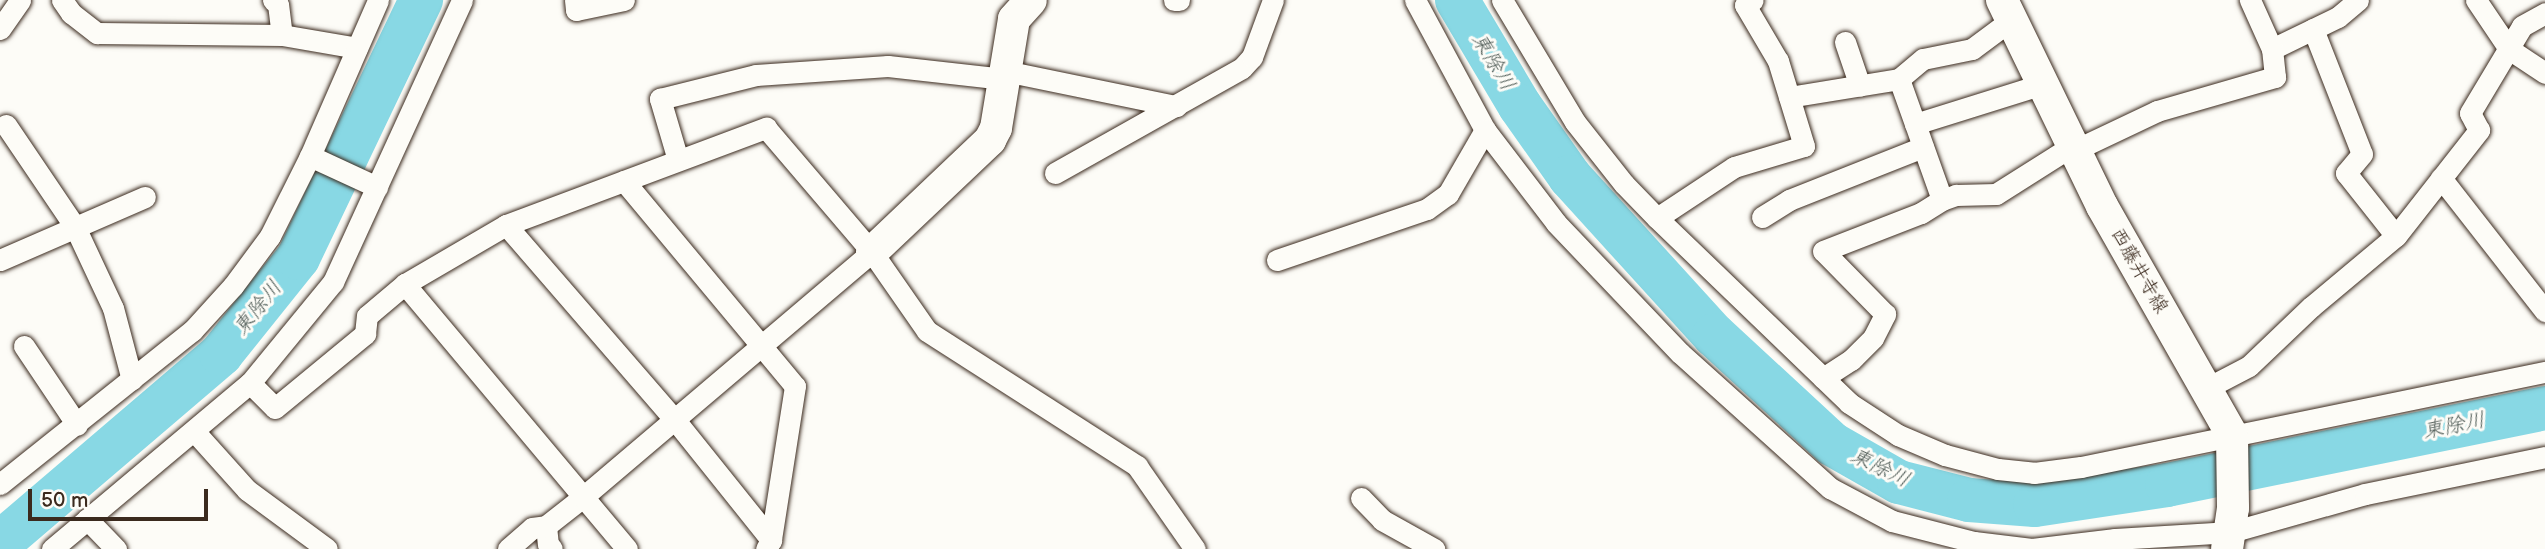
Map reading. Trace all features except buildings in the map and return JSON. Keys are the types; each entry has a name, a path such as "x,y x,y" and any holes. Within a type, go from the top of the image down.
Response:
{"main road":[{"path":"872,252 989,140 996,128 1014,19 1031,0"},
{"name":"西藤井寺線","path":"2006,10 2102,206 2232,435 2230,530"}],"street":[{"path":"0,29 20,0"},
{"path":"62,0 71,13 97,33 282,35 357,48"},
{"path":"273,0 278,4 282,35"},
{"path":"2,478 77,425 192,331 233,286 270,236 314,159 378,0"},
{"path":"52,549 250,383 333,282 372,185 462,0"},
{"path":"575,0 576,9 624,0"},
{"path":"1055,173 1247,63 1252,57 1273,0"},
{"path":"1415,0 1485,130 1556,223 1680,353 1830,488 1892,521 1974,542 2032,549 2115,538 2230,530 2365,494 2545,457"},
{"path":"1502,0 1575,122 1624,184 1657,218 1849,403 1898,435 1945,455 1998,469 2034,472 2081,467 2545,372"},
{"path":"1657,218 1734,167 1804,146 1779,61 1745,5 1753,0"},
{"path":"1823,378 1851,360 1874,338 1885,314 1823,251 1921,213 1941,200 1956,195 1996,194 2073,148 2157,111 2275,77 2272,49 2250,0"},
{"path":"2272,49 2338,17 2358,0"},
{"path":"2476,0 2510,50 2545,73"},
{"path":"1789,97 1899,79 1923,59 1972,49 2006,10"},
{"path":"2207,388 2249,366 2311,307 2396,236 2479,130 2470,113 2522,26 2545,13"},
{"path":"2314,29 2362,154 2346,173 2396,236"},
{"path":"1845,42 1860,86"},
{"path":"678,160 660,99 756,75 888,66 1005,75 1176,106"},
{"path":"1899,79 1941,200"},
{"path":"1915,124 2043,84"},
{"path":"6,125 75,227 113,307 132,380"},
{"path":"250,383 275,408 365,334 368,316 405,284 506,225 766,128 872,252 927,331 1137,466 1195,549"},
{"path":"1277,260 1427,209 1448,194 1485,130"},
{"path":"1762,218 1789,200 1923,148"},
{"path":"314,159 372,185"},
{"path":"2441,178 2545,311"},
{"path":"624,181 795,386 769,545"},
{"path":"0,260 145,197"},
{"path":"506,225 675,420 769,545"},
{"path":"508,549 532,528 546,526 583,497 872,252"},
{"path":"405,284 627,549"},
{"path":"24,346 77,425"},
{"path":"194,430 247,489 327,549"},
{"path":"1361,498 1382,520 1434,549"},
{"path":"87,519 116,549"},
{"path":"546,526 548,544 552,549"}],"waterway":[{"name":"東除川","path":"0,543 221,354 298,258 421,0"},
{"name":"東除川","path":"1457,0 1520,106 1570,177 1714,335 1832,444 1899,482 1969,500 2035,505 2167,485 2545,408"}]}
